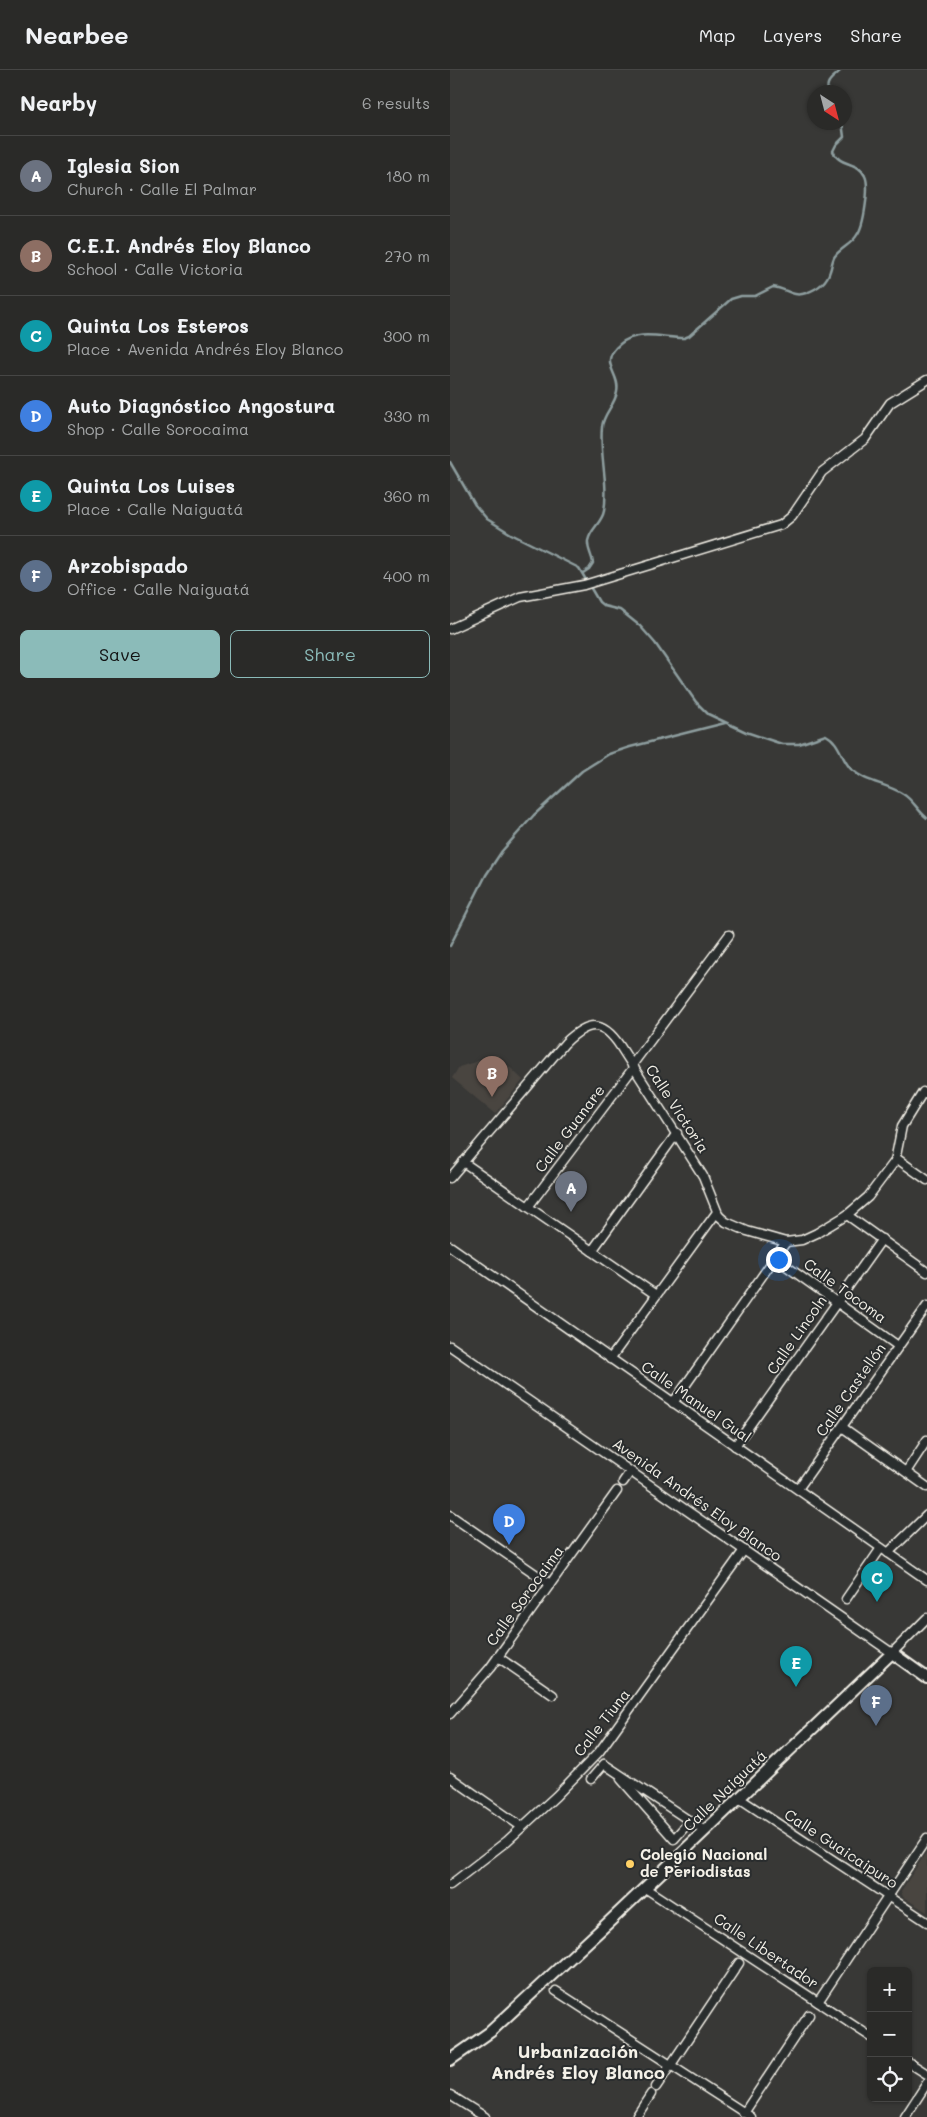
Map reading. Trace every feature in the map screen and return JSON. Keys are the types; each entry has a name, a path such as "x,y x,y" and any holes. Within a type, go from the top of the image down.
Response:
{"street":[{"path":"450,629 520,597 584,585 781,525 792,516 822,472 865,439 890,403 927,380"},
{"name":"Calle Guanare","path":"528,1207 729,935"},
{"name":"Calle Victoria","path":"450,1178 555,1053 581,1030 594,1026 603,1028 615,1038 704,1176 717,1212"},
{"path":"610,1359 717,1212 722,1219 731,1224 762,1236 786,1242 802,1240 847,1215 868,1197 884,1178 896,1158 902,1126 925,1093"},
{"path":"592,1251 677,1133"},
{"path":"896,1158 927,1180"},
{"path":"463,1162 656,1295"},
{"path":"847,1215 927,1272"},
{"name":"Calle Lincoln","path":"735,1446 882,1240"},
{"path":"673,1403 786,1242"},
{"name":"Calle Manuel Gual","path":"450,1246 927,1580"},
{"name":"Calle Tocoma","path":"775,1258 898,1346"},
{"name":"Calle Castellón","path":"798,1490 927,1306"},
{"name":"Avenida Andrés Eloy Blanco","path":"450,1346 927,1678"},
{"path":"842,1427 927,1487"},
{"path":"906,1472 927,1440"},
{"path":"623,1482 630,1472"},
{"name":"Calle Sorocaima","path":"450,1714 480,1681 498,1657 617,1491"},
{"path":"450,1515 550,1584"},
{"path":"888,1553 927,1515"},
{"path":"846,1599 881,1548"},
{"name":"Calle Tiuna","path":"450,1885 475,1867 522,1827 600,1752 744,1550"},
{"name":"Calle Naiguatá","path":"450,2060 490,2032 645,1888 927,1618"},
{"path":"498,1657 553,1695"},
{"path":"591,1779 604,1764 705,1831"},
{"path":"614,1771 674,1839 690,1821"},
{"path":"450,1777 522,1827"},
{"name":"Calle Guaicaipuro","path":"739,1798 927,1922"},
{"path":"818,2002 927,1838"},
{"name":"Calle Libertador","path":"645,1888 867,2034"},
{"path":"656,2087 739,1963"},
{"path":"556,1991 748,2115 810,2015"},
{"path":"912,2065 927,2074"},
{"path":"905,2117 927,2083"},
{"path":"636,2117 651,2094"},
{"path":"450,2095 485,2117"}],"shaded area":[{"path":"497,1055 523,1080 495,1114 452,1078 459,1067"},
{"path":"927,1851 927,1912 903,1897 901,1891"}],"waterway":[{"path":"828,85 841,70"},
{"path":"583,573 593,563 588,541 604,511 605,490 601,437 604,418 617,392 616,379 610,363 613,351 627,339 635,337 651,335 684,338 689,336 731,299 741,296 755,296 773,287 793,294 801,294 821,285 829,275 835,256 852,241 860,230 866,206 867,188 865,176 858,168 840,160 833,151 844,137 843,130"},
{"path":"450,462 475,505 487,519 511,534 579,568 599,602 604,606 620,610 640,626 655,643 696,702 708,714 746,732 782,744 799,744 826,735 831,738 851,769 857,774 903,794 927,818"},
{"path":"450,946 486,875 502,851 534,815 582,771 609,754 725,723"}],"place":[{"name":"C.E.I. Andrés Eloy Blanco","path":"492,1097"},
{"name":"Iglesia Sion","path":"571,1212"},
{"name":"Auto Diagnóstico Angostura","path":"509,1545"},
{"name":"Quinta Los Esteros","path":"877,1602"},
{"name":"Quinta Los Luises","path":"796,1687"},
{"name":"Arzobispado","path":"876,1726"},
{"name":"Colegio Nacional de Periodistas","path":"630,1864"}],"district":[{"name":"Urbanización Andrés Eloy Blanco","path":"578,2062"}]}
